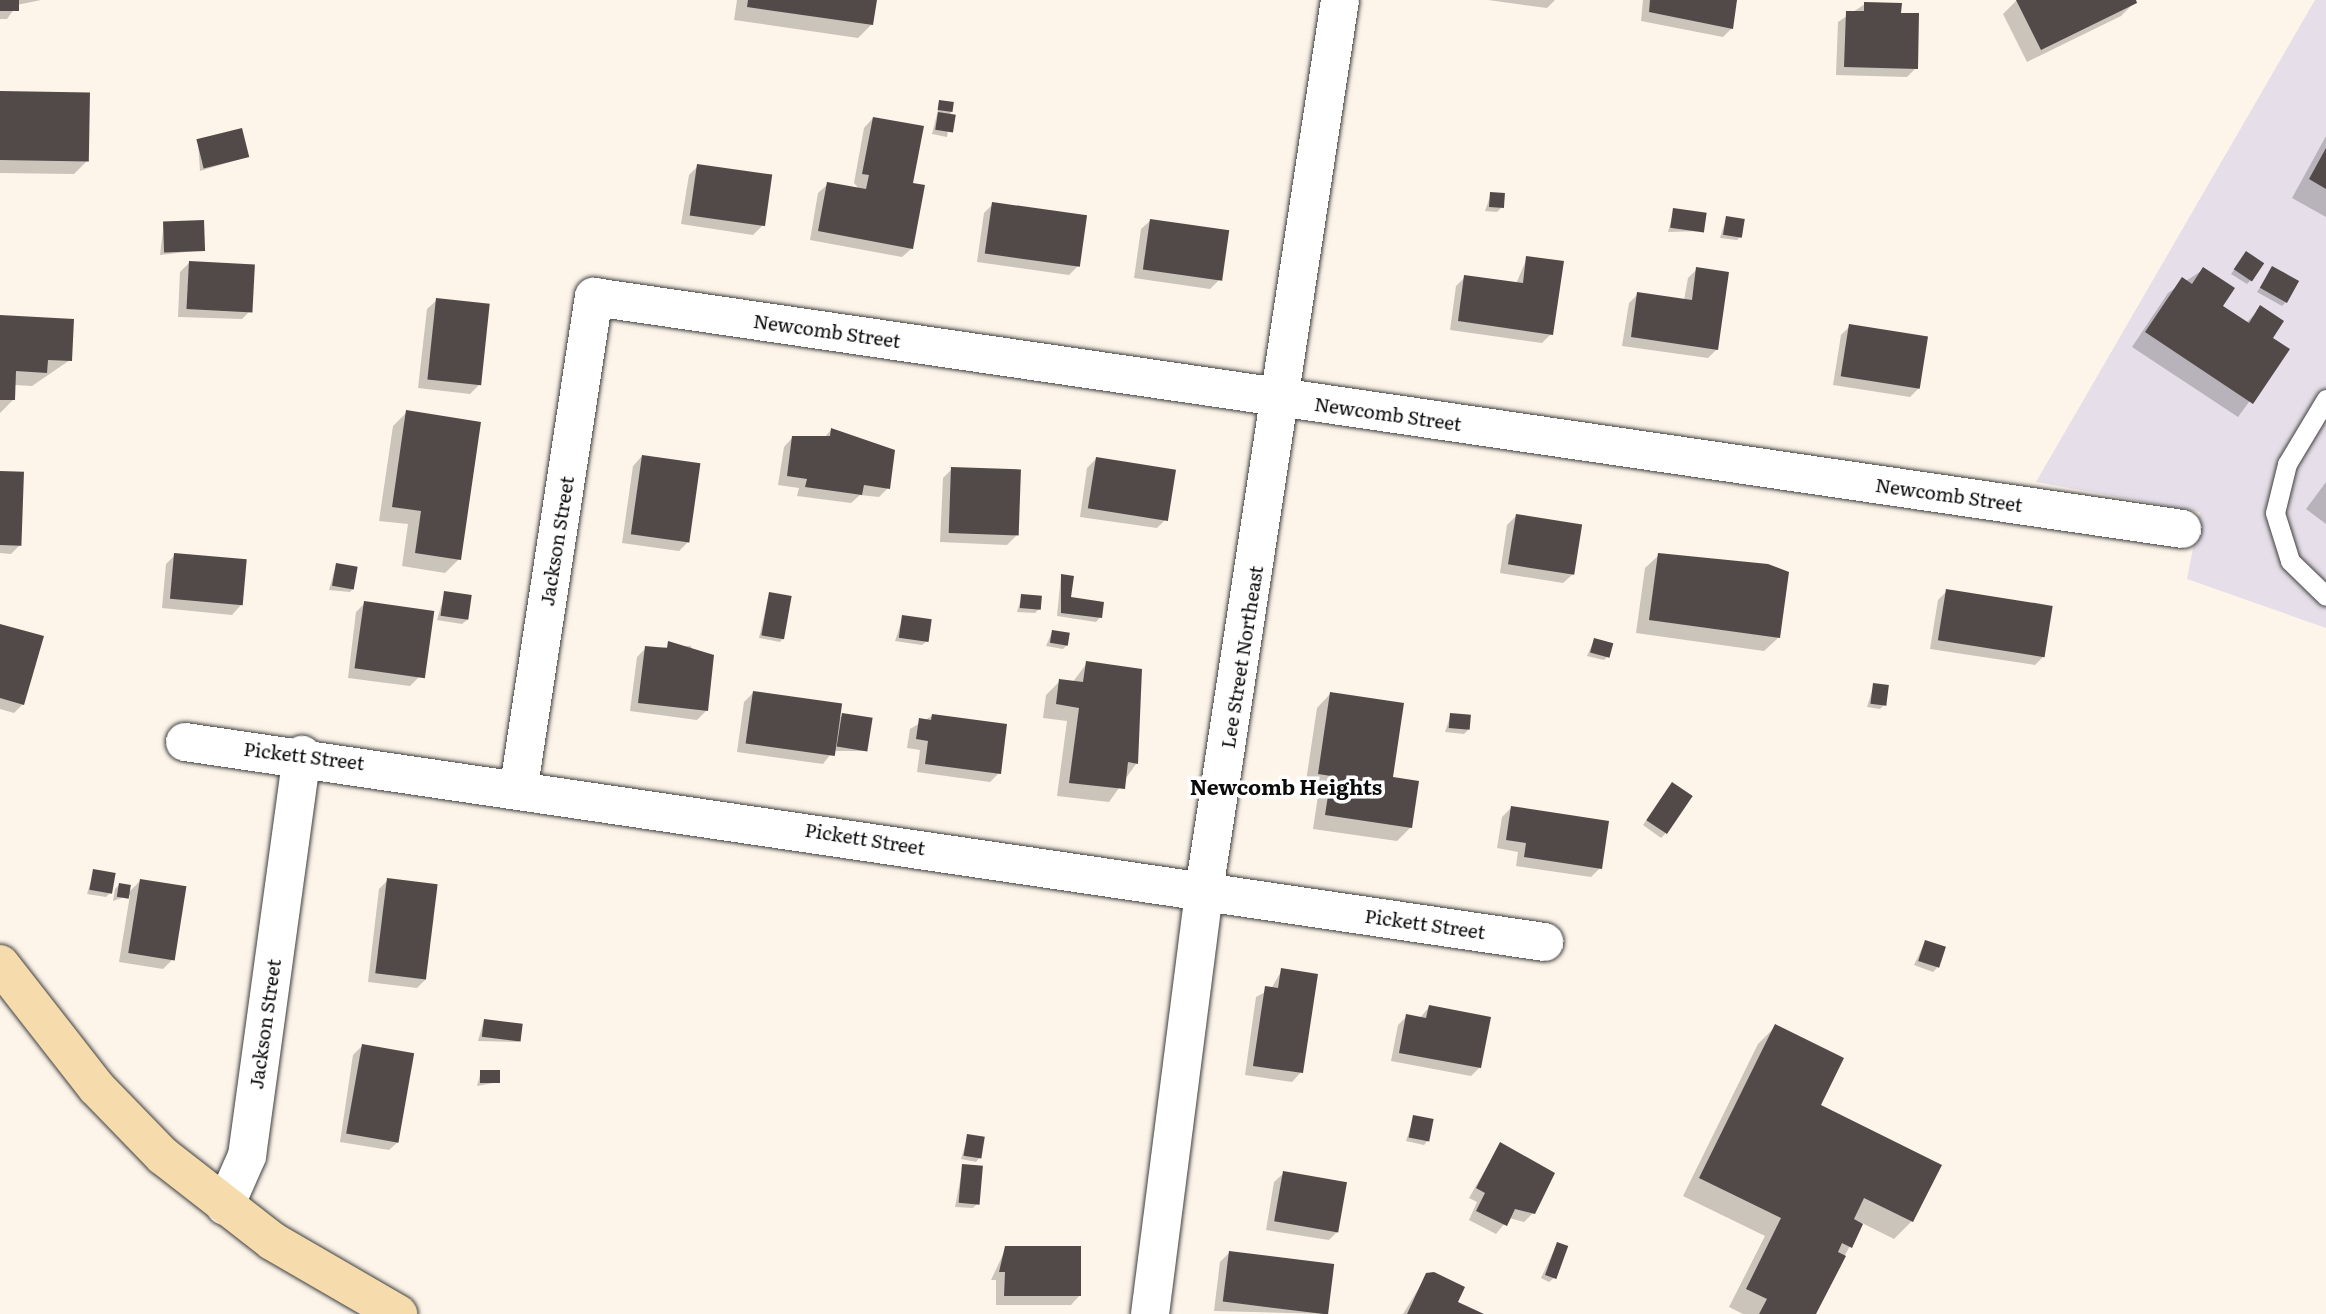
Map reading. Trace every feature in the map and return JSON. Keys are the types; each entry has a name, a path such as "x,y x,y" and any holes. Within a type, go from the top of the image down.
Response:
{"main road":[{"path":"0,964 97,1088 163,1156 225,1206 320,1272 398,1314"}],"street":[{"name":"Lee Street Northeast","path":"1150,1314 1204,891 1282,399 1339,0"},
{"name":"Newcomb Street","path":"594,297 2182,529"},
{"name":"Jackson Street","path":"519,786 594,297"},
{"name":"Pickett Street","path":"185,742 302,755 519,786 1544,942"},
{"name":"Jackson Street","path":"225,1206 247,1156 302,755"}],"lane":[{"path":"2326,399 2287,464 2275,513 2290,561 2326,596"}],"shaded area":[{"path":"2315,0 2326,0 2326,628 2187,579 2200,512 2036,482"}],"building":[{"path":"0,0 19,0 19,11 0,11"},
{"path":"748,0 877,0 873,25 747,7"},
{"path":"1650,0 1737,0 1733,29 1649,12"},
{"path":"2016,0 2136,0 2137,3 2041,50"},
{"path":"1864,2 1902,3 1901,13 1919,13 1918,69 1844,67 1846,11 1864,11"},
{"path":"0,91 90,93 89,162 0,160"},
{"path":"939,100 954,102 952,112 938,110"},
{"path":"938,112 956,115 953,133 935,130"},
{"path":"873,117 924,126 913,183 925,185 913,249 818,231 827,182 866,189 869,175 862,174"},
{"path":"242,128 249,157 204,168 196,139"},
{"path":"2326,148 2326,189 2309,179"},
{"path":"697,164 772,175 765,226 690,215"},
{"path":"1490,192 1505,193 1504,208 1489,207"},
{"path":"992,202 1087,215 1080,267 985,253"},
{"path":"1673,208 1707,213 1704,233 1670,228"},
{"path":"1726,216 1745,219 1742,238 1723,235"},
{"path":"1150,219 1229,230 1222,281 1143,270"},
{"path":"204,220 205,251 164,252 163,221"},
{"path":"2246,251 2264,263 2252,282 2234,269"},
{"path":"1526,256 1564,261 1553,335 1458,321 1464,275 1523,283"},
{"path":"189,261 255,264 252,312 186,309"},
{"path":"2272,266 2299,281 2287,303 2260,288"},
{"path":"1696,267 1729,272 1718,350 1631,337 1637,292 1692,300"},
{"path":"2203,267 2235,288 2223,306 2249,323 2260,305 2284,321 2273,338 2290,349 2253,404 2145,332 2182,277 2192,284"},
{"path":"436,298 490,304 481,385 427,380"},
{"path":"0,315 74,319 72,361 48,360 47,373 16,371 15,400 0,400"},
{"path":"1849,324 1928,337 1920,389 1841,376"},
{"path":"406,410 481,422 461,560 415,553 421,511 392,507"},
{"path":"831,428 895,450 890,489 864,485 862,495 805,487 807,479 787,476 792,436 830,436"},
{"path":"642,455 700,463 689,542 631,534"},
{"path":"1096,457 1176,470 1168,521 1088,508"},
{"path":"951,467 1021,469 1019,535 949,533"},
{"path":"0,471 24,472 21,546 0,545"},
{"path":"1516,514 1582,524 1574,575 1508,564"},
{"path":"174,553 247,559 243,605 170,599"},
{"path":"1658,553 1768,564 1789,572 1780,638 1649,620"},
{"path":"336,563 358,567 354,589 332,586"},
{"path":"1061,574 1074,576 1071,597 1104,602 1102,618 1061,613"},
{"path":"1946,589 2053,606 2045,657 1938,640"},
{"path":"444,591 472,595 468,620 441,616"},
{"path":"769,592 792,596 784,639 761,635"},
{"path":"1021,594 1042,596 1041,610 1020,608"},
{"path":"364,601 434,611 425,678 355,668"},
{"path":"902,615 932,619 929,642 899,638"},
{"path":"0,624 44,636 24,705 0,698"},
{"path":"1052,630 1070,633 1068,646 1050,643"},
{"path":"1594,638 1613,643 1609,658 1590,652"},
{"path":"668,641 714,655 708,711 638,703 645,646 667,648"},
{"path":"1086,661 1142,669 1138,764 1128,762 1125,789 1069,783 1079,708 1056,704 1059,679 1083,682"},
{"path":"1873,683 1889,685 1886,706 1870,704"},
{"path":"753,691 842,704 835,756 746,743"},
{"path":"1330,692 1404,703 1393,777 1419,781 1412,828 1325,815 1331,776 1318,774"},
{"path":"842,713 873,718 867,751 837,747"},
{"path":"1450,713 1471,715 1470,730 1449,728"},
{"path":"932,714 1007,724 1001,774 925,764 928,741 916,739 919,718 931,720"},
{"path":"1672,782 1693,796 1667,834 1646,820"},
{"path":"1511,806 1609,821 1602,869 1524,857 1526,843 1506,840"},
{"path":"93,869 116,873 112,894 89,890"},
{"path":"387,878 438,884 426,979 375,973"},
{"path":"140,879 186,886 175,960 128,953"},
{"path":"119,883 131,885 129,899 117,897"},
{"path":"1925,940 1946,947 1939,968 1918,961"},
{"path":"1281,968 1318,974 1303,1073 1253,1066 1265,986 1278,988"},
{"path":"1429,1005 1491,1017 1481,1068 1399,1053 1406,1014 1426,1018"},
{"path":"484,1019 523,1024 521,1042 482,1037"},
{"path":"1775,1024 1844,1058 1821,1105 1942,1165 1913,1222 1864,1198 1854,1219 1863,1224 1852,1248 1842,1243 1838,1252 1846,1256 1816,1314 1759,1314 1767,1299 1746,1289 1781,1218 1699,1178"},
{"path":"362,1044 414,1053 398,1143 346,1134"},
{"path":"480,1070 500,1070 500,1083 480,1083"},
{"path":"1413,1115 1434,1119 1429,1142 1409,1138"},
{"path":"967,1134 985,1137 981,1159 964,1156"},
{"path":"1500,1142 1555,1173 1535,1214 1515,1209 1507,1226 1476,1211 1485,1193 1476,1188"},
{"path":"962,1164 983,1166 980,1205 959,1203"},
{"path":"1283,1171 1347,1182 1338,1233 1274,1221"},
{"path":"1557,1242 1568,1246 1556,1279 1545,1275"},
{"path":"1005,1246 1081,1246 1081,1296 1004,1296 1005,1272 999,1272"},
{"path":"1229,1251 1334,1264 1328,1314 1223,1302"},
{"path":"1434,1272 1465,1287 1458,1302 1484,1314 1407,1314 1426,1273"}],"district":[{"name":"Newcomb Heights","path":"1286,786"}]}
